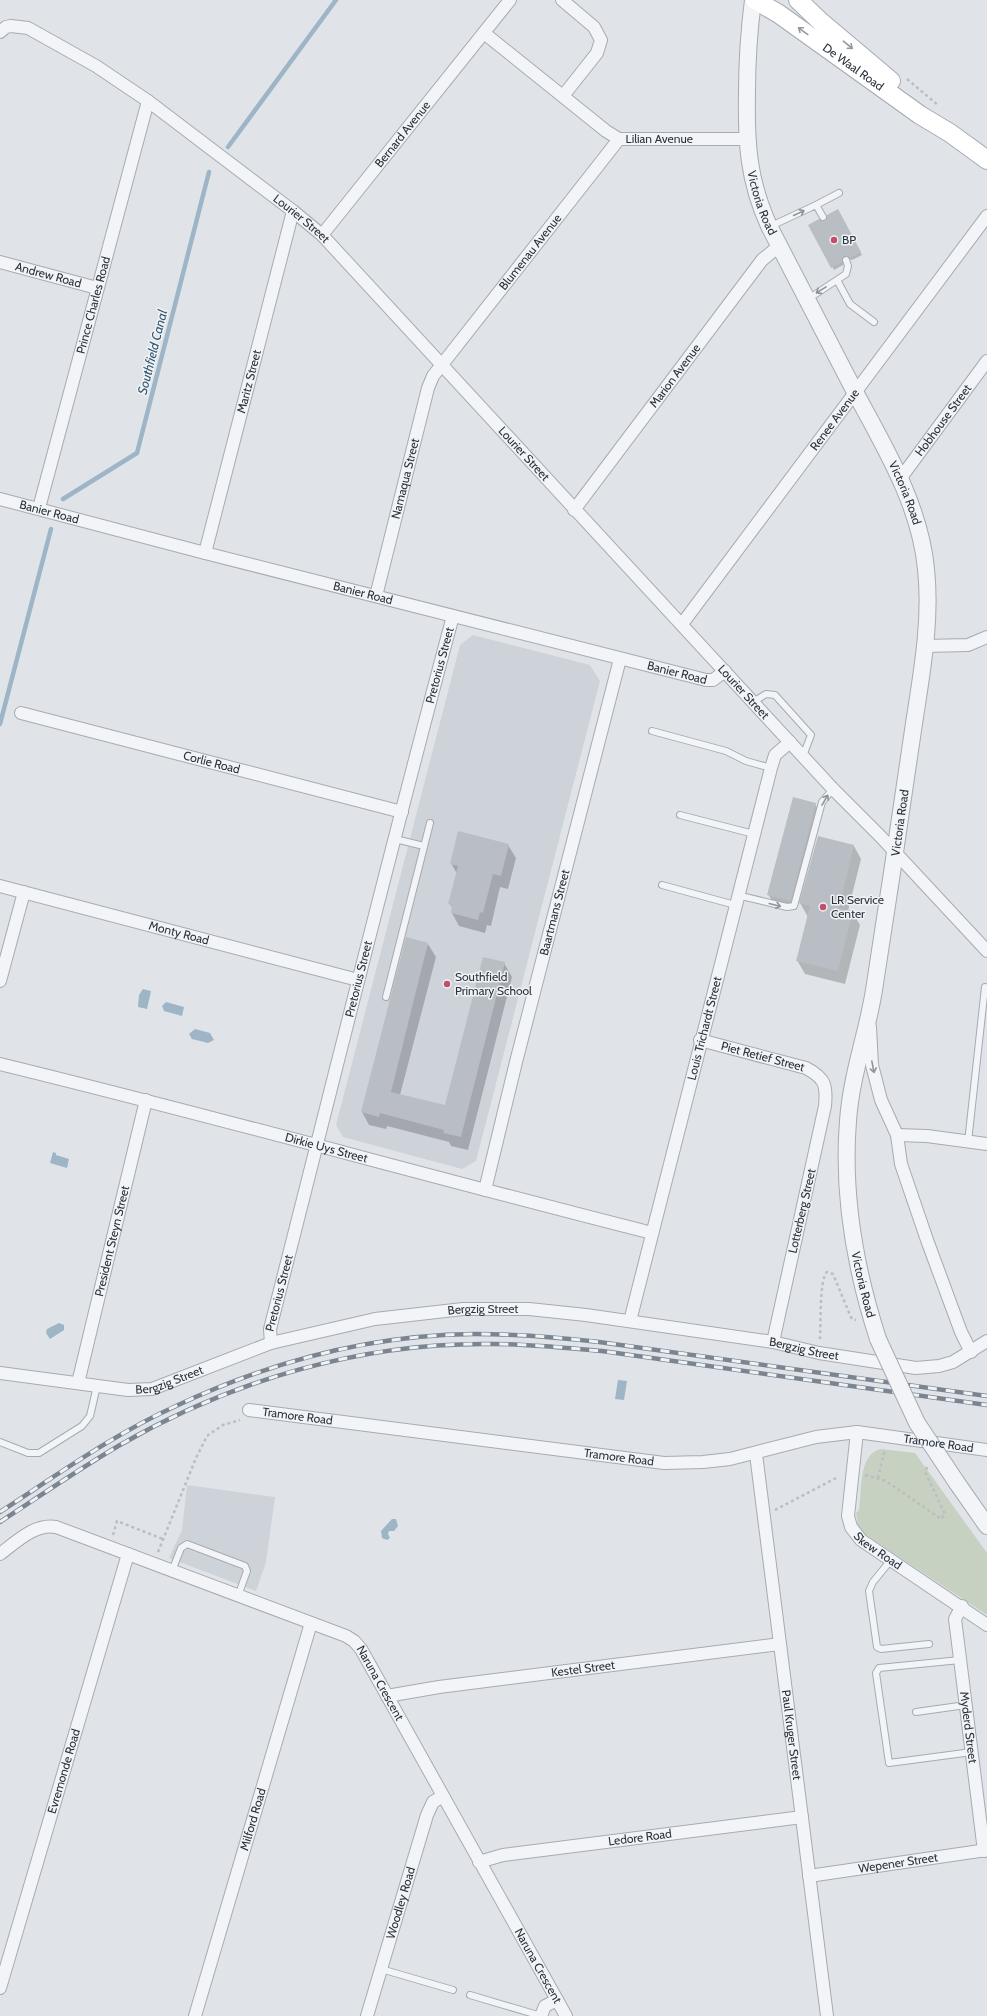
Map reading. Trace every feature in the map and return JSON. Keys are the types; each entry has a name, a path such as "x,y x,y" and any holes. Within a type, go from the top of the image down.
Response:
{"main road":[{"name":"De Waal Road","path":"754,0 779,14 920,115 987,160"},
{"name":"De Waal Road","path":"798,0 821,22 927,110 950,134"}],"street":[{"path":"484,33 510,0"},
{"path":"562,0 594,27 601,40 597,53 563,96"},
{"name":"Victoria Road","path":"754,0 748,42 746,139 752,182 769,226 900,479 921,535 926,568 928,606 925,646 896,854 870,1014 858,1061 848,1121 847,1188 857,1260 878,1339 917,1423 987,1526"},
{"name":"Lourier Street","path":"3,29 16,26 28,28 96,66 148,101 293,211 322,235 574,510 682,624 833,789 985,945"},
{"name":"Lilian Avenue","path":"484,33 606,131 619,139 746,139"},
{"name":"Bernard Avenue","path":"322,235 484,33"},
{"name":"Prince Charles Road","path":"50,511 97,288 148,101"},
{"name":"Blumenau Avenue","path":"440,364 619,139"},
{"name":"Maritz Street","path":"205,553 293,211"},
{"name":"Renee Avenue","path":"682,624 987,216"},
{"name":"Marion Avenue","path":"574,510 762,260 779,246"},
{"name":"Andrew Road","path":"0,262 97,288"},
{"name":"Hobhouse Street","path":"900,479 987,361"},
{"name":"Namaqua Street","path":"376,596 428,388 440,364"},
{"name":"Banier Road","path":"0,498 205,553 706,680 713,680 725,671"},
{"name":"Pretorius Street","path":"271,1343 270,1329 318,1147 358,980 453,616"},
{"path":"925,646 968,645 987,637"},
{"name":"Baartmans Street","path":"485,1190 516,1062 620,659"},
{"name":"Corlie Road","path":"21,713 402,812"},
{"name":"Louis Trichardt Street","path":"630,1321 700,1040 771,768 775,755 790,742"},
{"name":"Monty Road","path":"0,886 358,980"},
{"path":"0,980 24,892"},
{"name":"Victoria Road","path":"870,1014 872,1065 881,1100 897,1136 901,1164 960,1332 971,1352"},
{"name":"Piet Retief Street","path":"700,1040 796,1064 816,1073 823,1080"},
{"name":"Dirkie Uys Street","path":"0,1064 146,1100 318,1147 652,1233"},
{"name":"Lotterberg Street","path":"773,1342 825,1106 826,1089 823,1080"},
{"name":"President Steyn Street","path":"78,1383 146,1100"},
{"path":"897,1136 927,1136 987,1144"},
{"name":"Bergzig Street","path":"0,1373 128,1390 152,1389 271,1343 375,1319 463,1309 529,1309 630,1321 773,1342 819,1353 916,1368 939,1366 953,1362 987,1341"},
{"name":"Tramore Road","path":"247,1414 657,1463 703,1462 756,1454 816,1437 857,1432 987,1450"},
{"name":"Skew Road","path":"857,1432 848,1516 851,1527 861,1540 987,1624"},
{"name":"Paul Kruger Street","path":"756,1454 827,2016"},
{"name":"Naruna Crescent","path":"0,1554 36,1529 44,1526 56,1527 311,1623 354,1641 361,1649 566,2016"},
{"name":"Evremonde Road","path":"0,1988 128,1554"},
{"name":"Myderd Street","path":"962,1606 955,1619 986,1851"},
{"name":"Milford Road","path":"195,2016 311,1623"},
{"name":"Kestel Street","path":"387,1696 439,1687 780,1644"},
{"name":"Woodley Road","path":"367,2016 427,1815 433,1802 443,1796"},
{"name":"Ledore Road","path":"479,1862 503,1854 802,1816"},
{"name":"Wepener Street","path":"809,1876 986,1851"},
{"path":"541,2016 546,2006 556,2000"}],"lane":[{"path":"769,226 839,193"},
{"path":"816,205 824,217"},
{"path":"807,299 846,274 848,270 846,260"},
{"path":"837,280 850,304 874,322"},
{"path":"754,702 766,694 775,695 808,731 810,739 803,756"},
{"path":"652,731 726,751 746,761 771,768"},
{"path":"662,885 736,900 788,908 794,906 822,802 833,789"},
{"path":"680,815 754,834"},
{"path":"386,997 430,823"},
{"path":"395,839 424,846"},
{"path":"968,1142 985,986"},
{"path":"0,1442 28,1453 38,1453 82,1426 87,1421 97,1386"},
{"path":"172,1571 181,1548 187,1544 245,1566 247,1571 238,1596"},
{"path":"891,1560 873,1582 869,1591 877,1647 881,1650 929,1644"},
{"path":"960,1660 879,1668 876,1673 889,1763 972,1752"},
{"path":"916,1712 966,1705"},
{"path":"381,1969 453,1990"},
{"path":"470,1995 541,2016"}],"path":[{"path":"819,1344 822,1284 824,1275 827,1272 830,1272 834,1276 852,1320 859,1320"},
{"path":"156,1556 208,1436 223,1425 247,1414"},
{"path":"878,1478 886,1448"},
{"path":"862,1475 878,1478 941,1519 945,1514 925,1472 928,1465"},
{"path":"772,1512 840,1477"},
{"path":"111,1539 118,1521 163,1539"}],"shaded area":[{"name":"Southfield Primary School","path":"473,635 590,665 600,681 476,1161 462,1169 343,1137 336,1125 460,645"},
{"path":"187,1485 275,1497 266,1562 256,1591 169,1558 182,1530"}],"green space":[{"path":"881,1449 915,1453 987,1553 987,1615 866,1535 858,1526 856,1513 859,1510 862,1474 868,1458 874,1452"}],"water":[{"path":"143,989 151,991 147,1009 138,1007 139,995"},
{"path":"166,1002 184,1007 182,1016 164,1011 162,1006"},
{"path":"195,1029 210,1033 214,1040 208,1043 192,1039 189,1034"},
{"path":"53,1152 56,1153 56,1155 69,1159 67,1168 50,1163"},
{"path":"59,1323 64,1325 64,1330 50,1339 46,1333 47,1329"},
{"path":"618,1380 627,1381 624,1400 615,1399"},
{"path":"392,1519 396,1519 398,1526 394,1531 389,1531 388,1534 390,1538 387,1540 382,1538 381,1531"}],"building":[{"path":"838,209 861,252 850,258 844,256 842,262 831,268 808,225 819,219 825,221 827,215"},
{"path":"793,797 816,803 791,901 767,895"},
{"path":"458,831 509,844 501,876 493,874 483,913 480,912 478,920 451,913 452,905 448,904 458,866 450,864"},
{"path":"818,836 854,845 839,908 853,911 838,971 796,961 810,906 799,903"},
{"path":"406,937 428,943 391,1092 445,1105 483,957 505,962 461,1137 443,1133 444,1130 380,1113 379,1117 361,1112"}],"waterway":[{"name":"Southfield Canal","path":"228,147 336,0"},
{"name":"Southfield Canal","path":"63,499 137,453 209,172"},
{"name":"Southfield Canal","path":"0,724 51,529"}],"railway":[{"path":"0,1512 130,1429 211,1390 284,1364 321,1354 397,1339 474,1334 521,1335 568,1339 599,1342 987,1396"},
{"path":"0,1522 120,1445 163,1422 208,1402 253,1384 300,1369 347,1358 395,1350 444,1345 493,1344 534,1345 602,1351 987,1405"}],"place":[{"name":"BP","path":"834,240"},
{"name":"LR Service Center","path":"823,907"},
{"name":"Southfield Primary School","path":"447,984"}]}
